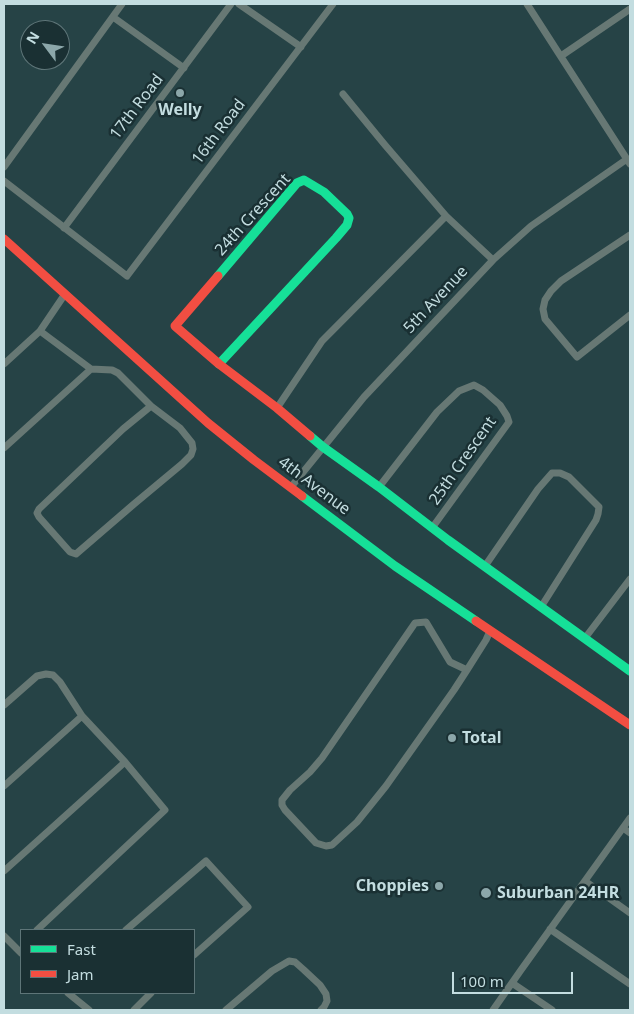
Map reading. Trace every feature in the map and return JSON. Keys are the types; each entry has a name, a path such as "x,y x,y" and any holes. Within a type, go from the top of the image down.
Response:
{"street":[{"path":"4,167 122,4"},
{"name":"17th Road","path":"64,228 231,4"},
{"path":"239,4 301,47"},
{"name":"16th Road","path":"64,228 127,276 332,4"},
{"path":"527,4 629,162"},
{"path":"561,56 630,9"},
{"path":"113,16 184,68"},
{"path":"343,94 446,216 493,260"},
{"name":"5th Avenue","path":"291,487 364,397 493,260 531,226 629,162"},
{"name":"24th Crescent","path":"304,180 307,181 324,192 347,214 349,218 345,228 219,364 175,326 298,184 304,180"},
{"path":"4,181 64,228"},
{"path":"277,408 322,341 446,216"},
{"path":"630,235 561,281 545,300 543,310 545,320 577,356 630,314"},
{"name":"4th Avenue","path":"4,239 208,423 254,460 395,566 630,725"},
{"path":"4,364 40,331 65,294"},
{"path":"40,331 91,369 112,370 118,373 151,406 180,428 192,443 193,449 191,455 182,464 76,554 70,552 39,517 37,513 39,509 122,428 151,406"},
{"path":"219,364 277,408 323,447 630,671"},
{"path":"4,448 91,369"},
{"name":"25th Crescent","path":"379,487 437,412 459,391 474,385 483,390 500,405 509,422 432,528"},
{"path":"485,566 552,473 560,472 569,477 599,507 598,514 540,607"},
{"path":"585,638 630,579"},
{"path":"467,670 450,662 426,622 415,622 322,758 282,800 285,810 316,842 326,846 332,845 357,822 386,786 467,670 490,631"},
{"path":"4,705 37,676 53,675 60,682 82,716 125,762 165,810 38,929"},
{"path":"4,786 82,716"},
{"path":"4,871 125,762"},
{"path":"493,1010 630,818"},
{"path":"623,828 630,833"},
{"path":"127,929 206,861 248,906 195,954"},
{"path":"585,881 630,913"},
{"path":"550,929 630,984"},
{"path":"4,936 20,949"},
{"path":"226,1010 272,971 289,961 295,962 304,970 320,985 326,994 327,1001 321,1010"},
{"path":"512,983 552,1010"},
{"path":"69,994 89,1010"},
{"path":"134,1010 150,994"}],"traffic: fast":[{"path":"218,276 297,183 304,180 324,192 349,218 347,225 336,238 219,364"},
{"path":"310,436 448,540 630,671"},
{"path":"302,496 395,566 476,621"}],"traffic: jam":[{"path":"4,239 208,423 302,496"},
{"path":"218,276 175,326 219,364 310,436"},
{"path":"476,621 630,725"}],"place":[{"name":"Welly","path":"180,93"},
{"name":"Total","path":"452,738"},
{"name":"Choppies","path":"439,886"},
{"name":"Suburban 24HR","path":"486,893"}]}
